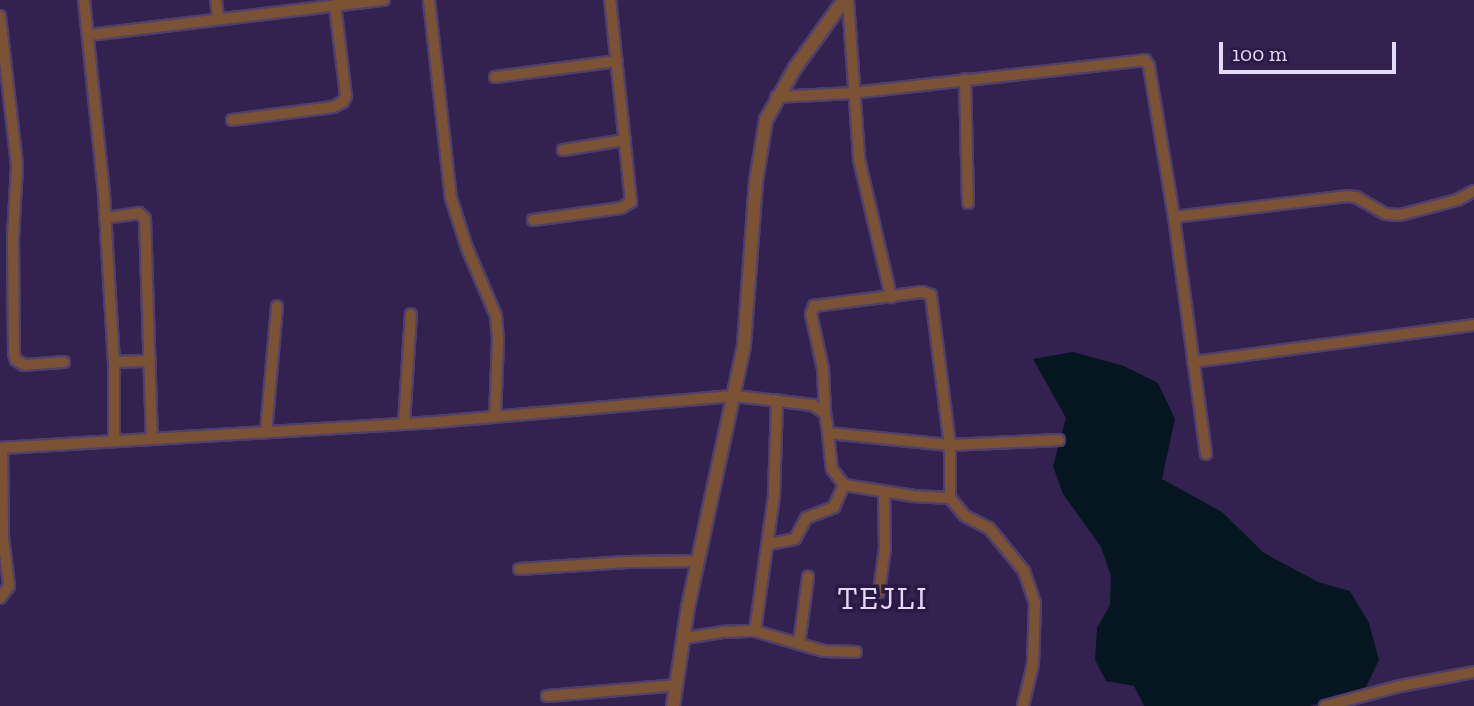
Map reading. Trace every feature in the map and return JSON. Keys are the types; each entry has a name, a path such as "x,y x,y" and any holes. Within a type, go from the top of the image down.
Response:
{"street":[{"path":"84,0 105,218 114,362 114,440"},
{"path":"216,0 218,17"},
{"path":"89,35 218,17 384,0"},
{"path":"429,0 451,198 467,248 496,316 498,340 495,417"},
{"path":"533,220 627,206 632,196 610,0"},
{"path":"846,0 852,93 866,197 891,297"},
{"path":"673,706 698,561 744,345 756,181 766,120 776,97 846,0"},
{"path":"232,120 333,107 343,102 346,96 335,5"},
{"path":"0,16 17,166 12,248 14,354 16,360 24,365 64,362"},
{"path":"776,97 852,93 1145,60 1149,66 1174,217 1206,454"},
{"path":"495,77 617,61"},
{"path":"965,79 968,203"},
{"path":"564,150 625,140"},
{"path":"1174,217 1347,196 1356,197 1386,214 1399,215 1457,200 1474,191"},
{"path":"105,218 139,213 145,219 152,437"},
{"path":"950,498 884,492 844,485 836,479 832,469 825,413 823,369 811,310 819,304 922,292 931,295 950,445 950,498 965,516 989,528 1024,571 1032,587 1035,603 1033,664 1023,706"},
{"path":"266,432 277,306"},
{"path":"404,424 411,314"},
{"path":"1193,362 1474,325"},
{"path":"114,362 150,361"},
{"path":"0,598 9,586 3,537 1,448 404,424 735,396 813,405 825,413"},
{"path":"755,631 769,544 777,400"},
{"path":"828,433 950,445 1059,440"},
{"path":"769,544 795,539 806,518 834,506 844,485"},
{"path":"878,592 885,548 884,492"},
{"path":"519,569 588,563 698,561"},
{"path":"799,644 808,577"},
{"path":"685,638 721,632 755,631 824,651 856,652"},
{"path":"1332,705 1474,672"},
{"path":"547,696 677,685"}],"water":[{"path":"1073,352 1124,366 1158,383 1175,419 1162,479 1222,512 1264,553 1318,582 1350,591 1369,623 1379,660 1366,687 1310,706 1144,706 1134,686 1106,681 1095,660 1097,628 1110,605 1111,576 1101,547 1063,494 1053,466 1066,418 1033,359"}],"district":[{"name":"TEJLI","path":"883,598"}]}
